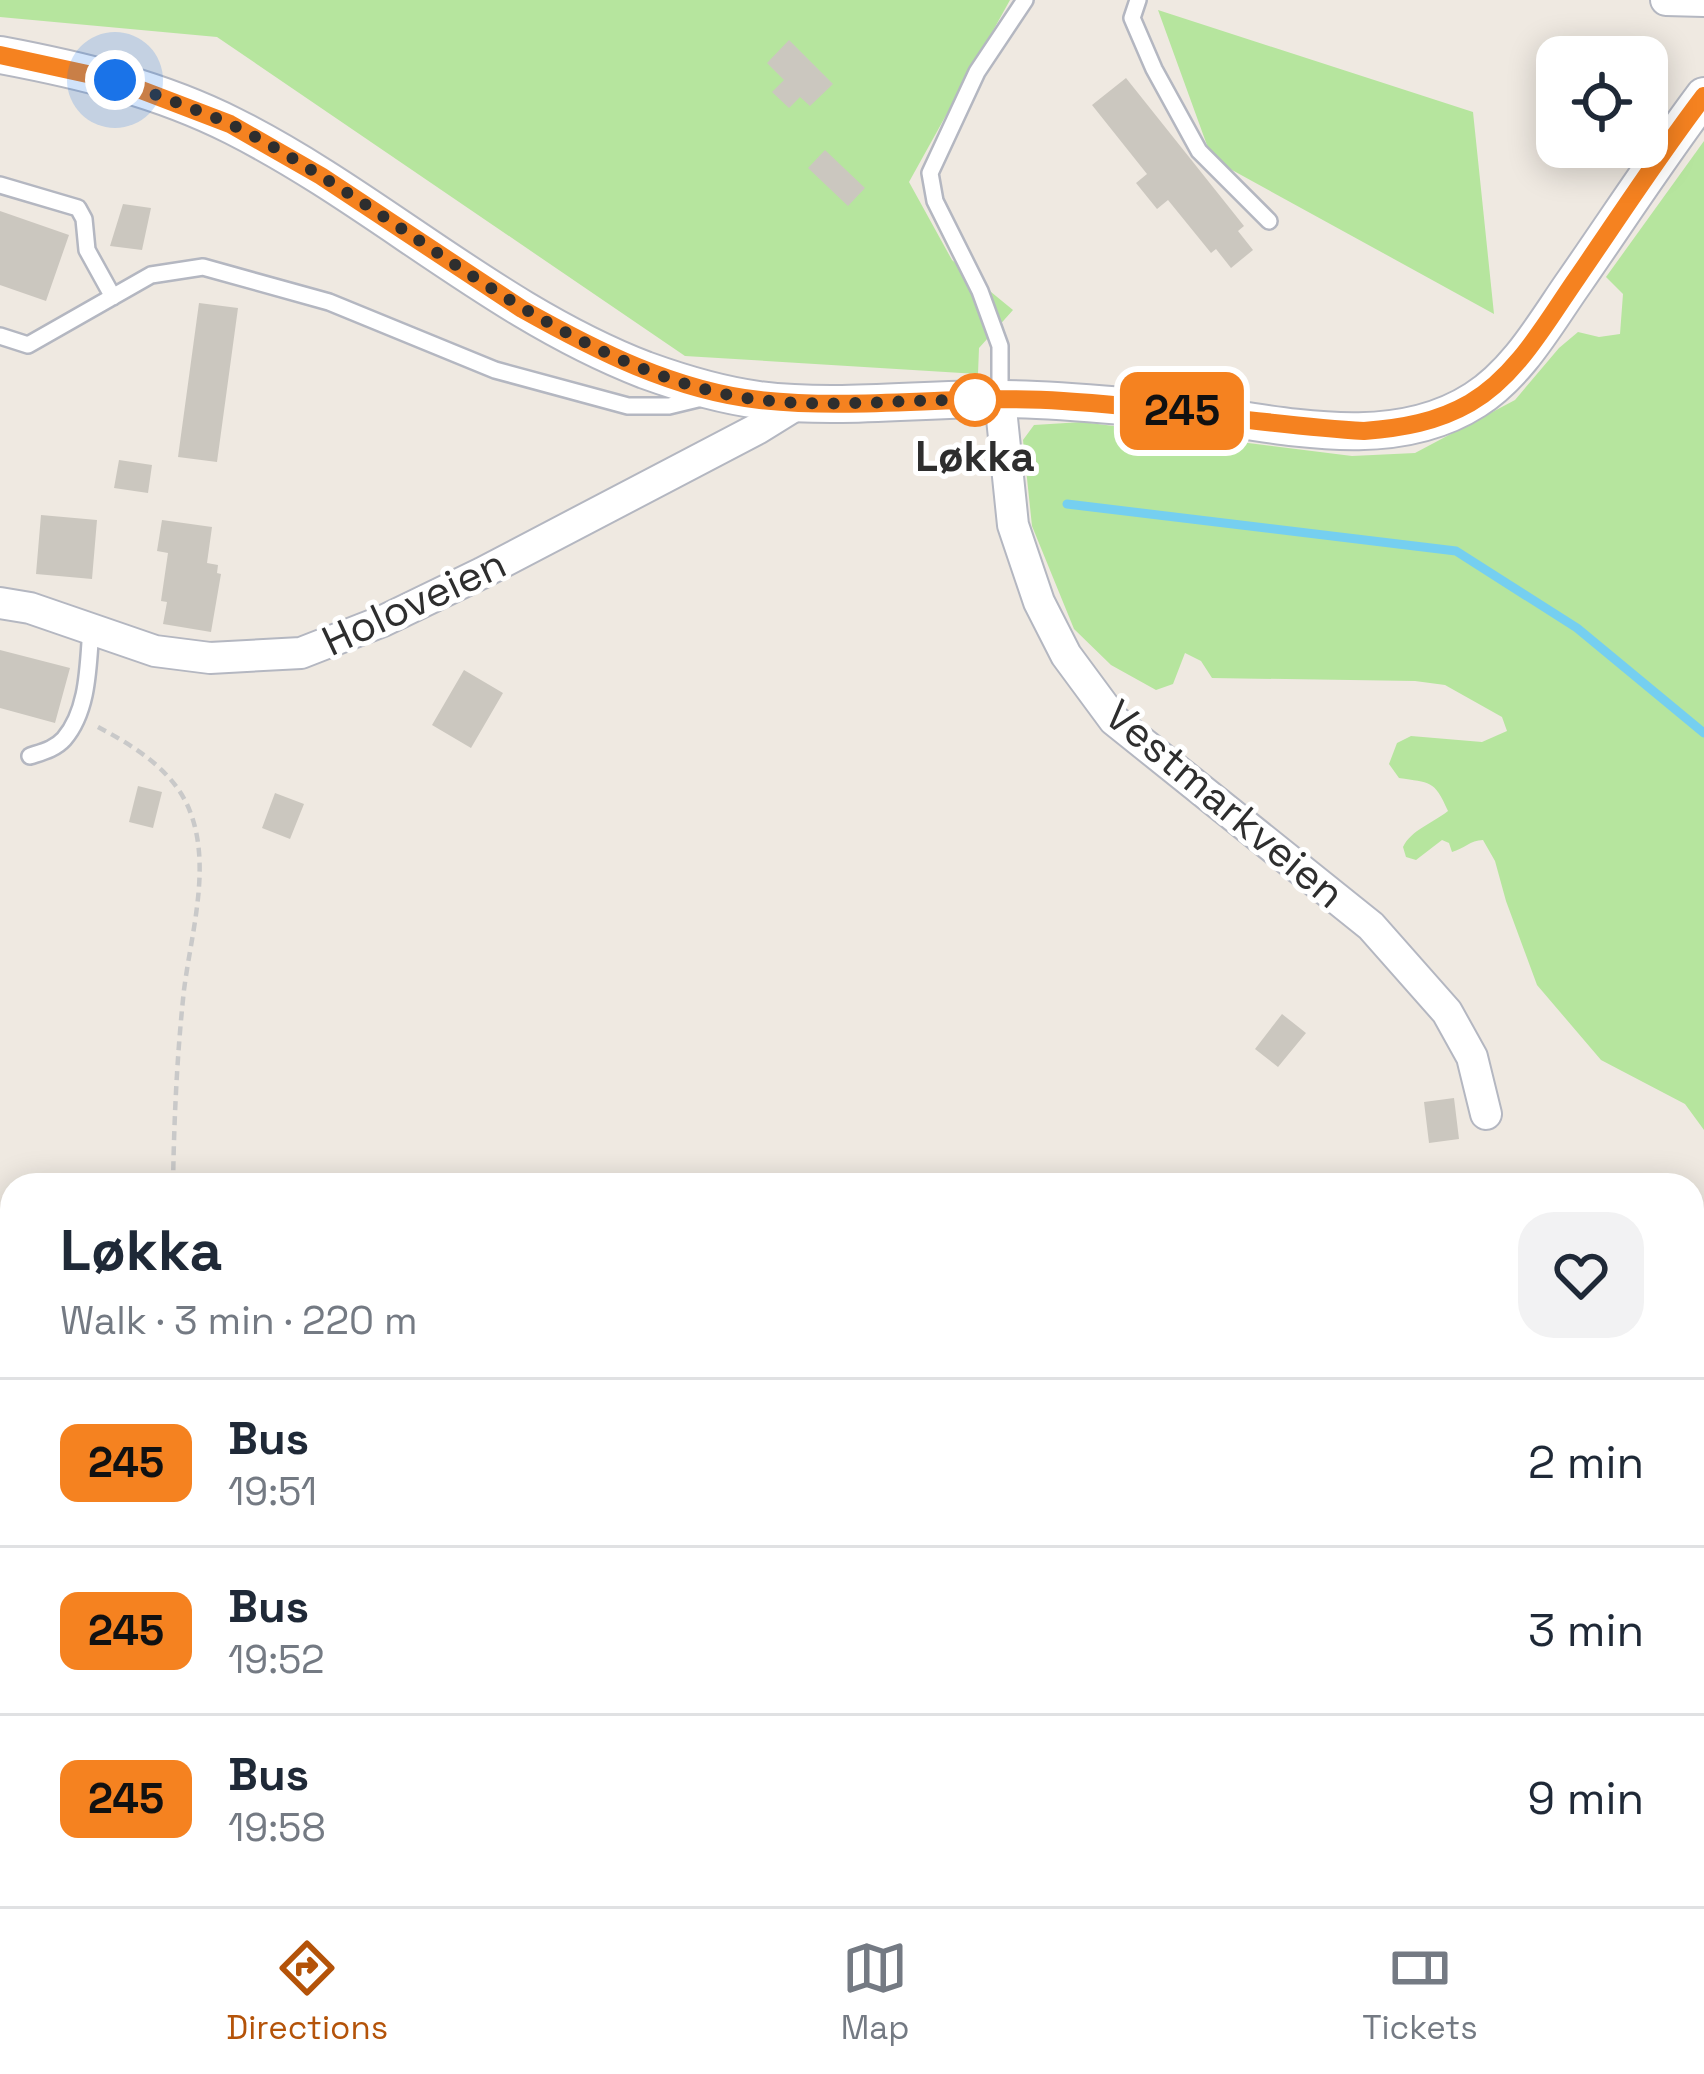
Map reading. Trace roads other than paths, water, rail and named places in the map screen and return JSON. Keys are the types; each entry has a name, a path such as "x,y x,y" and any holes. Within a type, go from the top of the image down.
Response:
{"street":[{"path":"1666,0 1704,1"},
{"path":"0,55 115,80 230,124 321,176 522,309 647,370 717,392 799,403 1000,399 1102,404 1364,431 1429,422 1498,384 1531,345 1704,96"},
{"name":"Vestmarkveien","path":"1000,399 1013,525 1039,602 1066,655 1114,720 1371,926 1447,1012 1472,1057 1486,1114"},
{"name":"Holoveien","path":"0,603 30,608 154,650 210,658 301,653 383,621 482,573 799,403"}],"lane":[{"path":"1000,399 1000,346 980,290 934,201 930,173 977,72 1024,0"},
{"path":"1138,0 1132,18 1199,151 1269,221"},
{"path":"0,185 78,208 87,250 113,297"},
{"path":"0,336 28,345 151,275 203,267 329,302 495,370 628,406 669,406 717,392"},
{"path":"30,756 65,738 77,716 87,679 91,628"}],"waterway":[{"path":"1067,504 1456,551 1577,628 1704,733"}],"place":[{"name":"Løkka","path":"975,400"}]}
